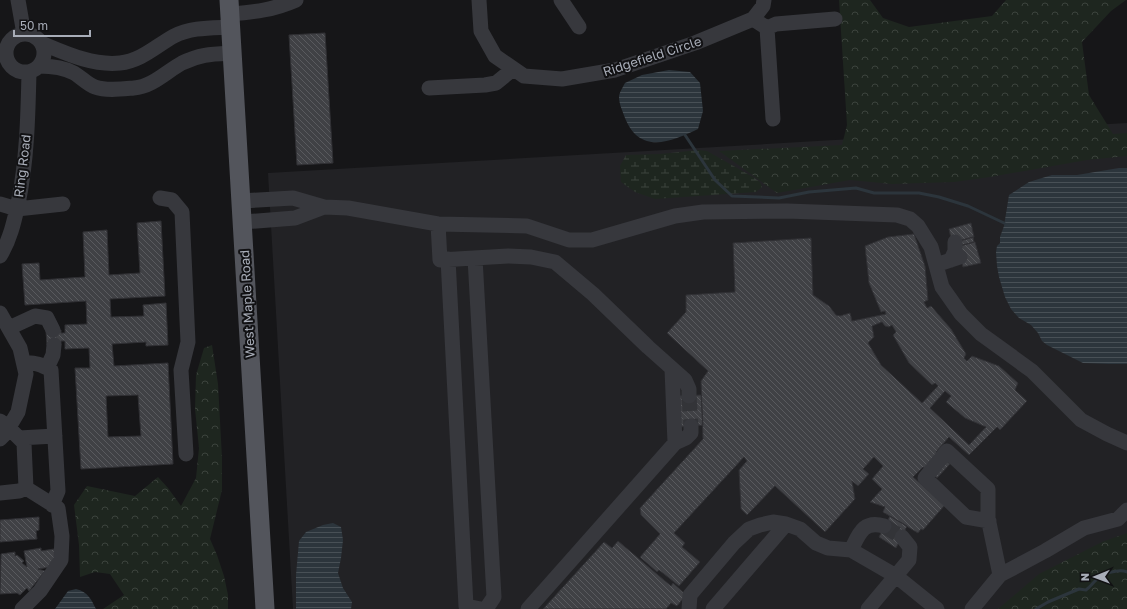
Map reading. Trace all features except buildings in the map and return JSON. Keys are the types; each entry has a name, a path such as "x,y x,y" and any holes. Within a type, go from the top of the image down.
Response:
{"main road":[{"name":"West Maple Road","path":"230,14 265,609"}],"street":[{"path":"18,0 24,34"},
{"path":"232,53 202,55 180,64 151,82 137,88 125,89 95,87 75,73 62,68 49,66 24,73 17,71 11,67 7,61 6,54 7,46 12,39 16,36 24,34 30,35 41,43 79,58 98,62 120,63 141,58 175,36 199,28 230,14 259,12 282,6 296,0"},
{"name":"Ridgefield Circle","path":"479,0 481,31 495,56 524,76 562,79 615,70 695,43 753,19"},
{"path":"561,0 579,27"},
{"path":"764,0 763,6 753,19 767,28"},
{"path":"767,28 776,24 835,19"},
{"path":"767,28 773,119"},
{"path":"34,69 44,56 44,49 41,43"},
{"name":"Ring Road","path":"0,256 5,249 17,209 24,162 34,69"},
{"path":"429,88 496,83 514,69"},
{"path":"160,198 172,200 182,212 188,342 181,370 186,454"},
{"path":"241,201 293,198 324,207 348,208 438,224 527,226 569,240 592,240 674,216 703,212 787,211 897,215 910,218 918,226 931,247 942,287 960,314 981,334 1032,371 1081,420 1127,443"},
{"path":"0,204 17,209 63,204"},
{"path":"243,222 295,218 324,207"},
{"path":"438,224 440,260 508,256 532,257 555,262 593,294 685,380 689,389 689,396"},
{"path":"936,265 956,250"},
{"path":"475,258 494,597 486,609"},
{"path":"448,259 466,606 481,609"},
{"path":"0,313 20,348 26,374 18,412 7,431"},
{"path":"9,328 34,316 47,318 54,338 53,355 47,368"},
{"path":"24,363 32,362 41,364 51,370 58,491 52,505"},
{"path":"672,369 675,443"},
{"path":"528,609 675,443 686,438 691,433 691,426"},
{"path":"7,431 55,436"},
{"path":"7,431 24,443 26,488"},
{"path":"989,520 966,517 925,478 947,451 988,489 989,520 1000,575"},
{"path":"0,493 19,491 26,488"},
{"path":"22,609 40,591 61,560 62,536 58,508 26,488"},
{"path":"972,609 1000,575 1084,528 1118,519 1127,510"},
{"path":"689,609 690,595 734,543 749,529 773,522 786,524 800,529 816,542 828,548 851,550 896,576 937,609"},
{"path":"713,609 786,524"},
{"path":"851,550 859,534 865,527 876,524 884,526"},
{"path":"868,609 909,560 910,547 902,537"}],"shaded area":[{"path":"669,70 690,72 700,83 703,111 698,129 667,141 648,141 639,137 631,130 621,108 619,97 625,83 642,75"},
{"path":"1127,123 1127,609 293,609 268,173"},
{"path":"1127,168 1127,364 1083,363 1047,345 1042,341 1038,333 1031,325 1019,318 1011,309 1005,297 999,277 996,252 997,246 1000,243 1000,237 1004,226 1009,195 1029,182 1052,175 1077,175"},
{"path":"333,523 341,527 343,540 338,573 343,588 352,602 351,609 296,609 296,575 299,541 306,532 323,525"},
{"path":"76,589 86,594 91,599 96,609 55,609 68,591"}],"green space":[{"path":"839,0 870,0 883,18 909,27 992,16 1006,0 1126,0 1111,11 1082,42 1089,95 1113,134 1127,133 1127,156 1087,160 954,182 892,184 850,180 777,193 719,151 842,145 847,125"},
{"path":"699,150 707,151 753,177 760,182 762,187 756,192 655,199 635,192 621,182 620,166 626,155 660,154"},
{"path":"212,345 218,384 222,458 222,490 210,539 224,576 228,595 228,609 103,609 124,595 110,574 95,572 80,577 79,545 74,505 87,486 135,496 158,477 181,506 196,478 199,448 195,409 196,375 204,348"},
{"path":"1127,533 1127,609 998,609 1039,574 1102,542"}],"waterway":[{"path":"685,135 715,180 732,196 779,198 809,192 856,188 874,193 919,193 939,197 968,206 1004,223"},
{"path":"1036,609 1048,602 1079,589 1086,590 1098,578 1106,574 1115,571 1127,572"}],"tunnel":[{"path":"689,396 691,426"},
{"path":"884,526 902,537"}]}
